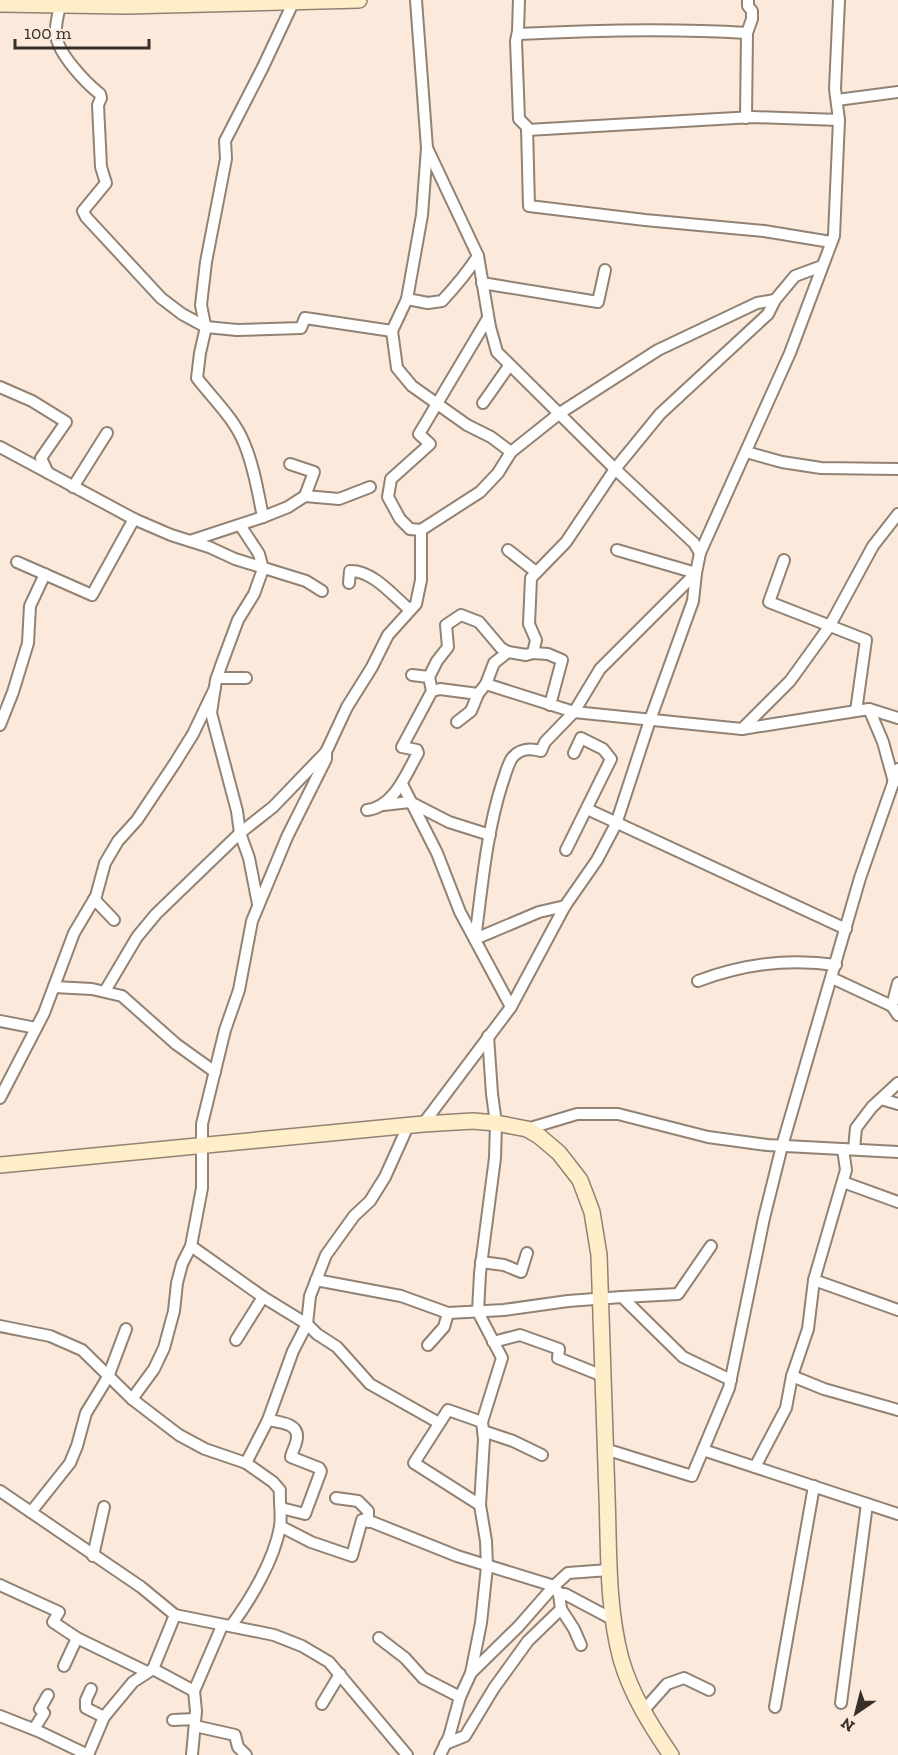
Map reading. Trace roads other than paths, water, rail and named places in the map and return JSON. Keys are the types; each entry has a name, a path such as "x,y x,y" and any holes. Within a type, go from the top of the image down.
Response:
{"street":[{"path":"0,4 60,6 359,0"},
{"path":"416,0 427,148 422,215 407,299 392,331 397,368 412,386 435,403 511,452"},
{"path":"519,0 519,119 527,126 528,206 764,231 831,242"},
{"path":"746,118 747,33 752,19 748,0"},
{"path":"246,1463 268,1420 293,1351 307,1324 310,1296 326,1255 354,1216 370,1201 415,1125 511,1007 565,906 597,860 617,822 650,720 693,601 700,553 790,353 834,236 839,120 835,89 839,0"},
{"path":"263,517 252,465 243,441 225,412 197,378 205,326 201,305 206,262 226,159 225,141 293,3"},
{"path":"60,6 56,36 65,56 77,73 100,94 101,98 98,105 100,155 106,183 83,211 161,298 182,314 205,326 237,330 301,328 305,318 392,331"},
{"path":"518,34 643,30 747,33"},
{"path":"837,100 898,92"},
{"path":"527,130 746,118 839,120"},
{"path":"427,148 478,256 496,352 694,543 700,553"},
{"path":"407,299 428,303 442,301 451,288 462,280 478,256"},
{"path":"533,653 536,640 529,624 531,578 566,542 615,469 660,414 768,314 775,300 795,276 822,266"},
{"path":"482,283 598,302 605,270"},
{"path":"488,318 418,434 430,444 390,479 388,497 400,519 410,529 421,530 480,492 498,473 511,452 560,413 658,350 757,303 775,300"},
{"path":"483,403 509,366"},
{"path":"0,387 32,401 66,422 41,458 48,474"},
{"path":"73,487 107,434"},
{"path":"0,447 134,519 263,569 306,581 322,591"},
{"path":"746,452 782,462 821,468 898,469"},
{"path":"190,541 263,517 288,507 305,496 314,472 290,464"},
{"path":"305,496 339,499 370,487"},
{"path":"742,729 789,681 830,626 873,546 898,514"},
{"path":"17,562 92,595 134,519"},
{"path":"0,1098 36,1028 74,933 94,898 105,863 118,841 137,820 193,734 216,683 238,620 254,594 263,569 259,554 240,525"},
{"path":"105,991 143,929 240,833 273,807 326,752 347,707 372,667 388,635 416,604 421,580 421,530"},
{"path":"508,550 536,572"},
{"path":"617,550 696,573"},
{"path":"784,560 769,602 866,640 856,711"},
{"path":"349,583 350,571 358,571 374,579 410,610"},
{"path":"475,939 498,796 513,758 523,750 531,748 541,751 545,742 574,712 600,669 696,573"},
{"path":"0,724 13,692 28,643 30,606 45,574"},
{"path":"383,806 402,784 418,753 417,750 402,747 432,691 429,677 437,661 448,647 446,625 461,615 479,622 501,648 508,652 526,655 548,654 562,660 550,705"},
{"path":"457,722 471,711 478,694 486,684 494,663 508,652"},
{"path":"412,675 429,677"},
{"path":"216,683 246,678"},
{"path":"216,683 211,713 237,811 240,833 249,858 258,905"},
{"path":"486,684 574,712 742,729 869,709 898,718"},
{"path":"432,691 440,689 478,694"},
{"path":"869,709 883,742 894,788"},
{"path":"566,850 611,759 603,749 581,738 574,753"},
{"path":"132,1399 154,1369 164,1348 174,1311 182,1264 191,1246 202,1188 202,1124 225,1030 239,990 252,921 287,837 327,759 326,752"},
{"path":"605,1449 692,1476 731,1380 764,1218 782,1146 860,878 894,788 898,769"},
{"path":"402,784 437,853 460,912 511,1007"},
{"path":"367,810 411,802 456,825 490,835"},
{"path":"587,809 846,929"},
{"path":"94,898 114,920"},
{"path":"475,939 539,912 565,906"},
{"path":"698,981 713,975 774,962 809,961 836,965"},
{"path":"832,978 895,1010 898,983"},
{"path":"54,987 105,991 122,996 176,1044 215,1072"},
{"path":"0,1020 36,1028"},
{"path":"445,1751 460,1697 471,1673 482,1623 487,1567 486,1541 480,1505 482,1427 502,1358 478,1312 481,1262 495,1158 496,1123 488,1036"},
{"path":"755,1467 786,1408 792,1376 808,1329 814,1280 843,1182 848,1149 856,1128 881,1098 898,1083"},
{"path":"881,1098 898,1104"},
{"path":"527,1129 577,1114 618,1114 708,1137 782,1146 898,1152"},
{"path":"0,1165 201,1144 472,1121 527,1129 559,1153 580,1180 592,1212 599,1256 609,1570 614,1620 622,1660 643,1711 671,1755"},
{"path":"843,1182 898,1203"},
{"path":"191,1246 263,1297 307,1324 316,1334 337,1347 370,1384 440,1423"},
{"path":"316,1280 401,1296 447,1313 478,1312 600,1298 678,1294 711,1246"},
{"path":"481,1262 504,1264 521,1272 527,1254"},
{"path":"814,1280 898,1310"},
{"path":"236,1340 263,1297"},
{"path":"622,1297 683,1357 731,1380"},
{"path":"428,1345 444,1326 447,1313"},
{"path":"0,1326 50,1336 82,1350 132,1399 179,1435 205,1449 246,1463 273,1482 280,1490 280,1526 276,1543 256,1587 226,1626 194,1690 195,1723 192,1755"},
{"path":"31,1512 70,1463 86,1413 108,1377 126,1329"},
{"path":"493,1342 520,1335 559,1349 558,1358 603,1376"},
{"path":"792,1376 825,1389 898,1410"},
{"path":"480,1505 414,1463 447,1411 452,1410 542,1455"},
{"path":"268,1420 289,1424 297,1433 291,1457 319,1468 321,1471 305,1514 281,1508"},
{"path":"703,1450 898,1514"},
{"path":"775,1707 814,1486"},
{"path":"0,1491 141,1587 175,1616 274,1635 302,1646 329,1662 407,1755"},
{"path":"336,1498 358,1501 368,1511 368,1522"},
{"path":"841,1703 867,1504"},
{"path":"93,1556 104,1507"},
{"path":"280,1526 311,1542 351,1556 362,1520 372,1522 487,1567 556,1590 614,1620"},
{"path":"471,1673 556,1590 568,1573 609,1570"},
{"path":"0,1585 59,1612 53,1622 77,1638 194,1690"},
{"path":"556,1590 561,1609 581,1645"},
{"path":"445,1751 465,1736 528,1641 561,1609"},
{"path":"0,1716 34,1729 88,1755 104,1717 133,1682 150,1670 175,1616"},
{"path":"63,1666 77,1638"},
{"path":"379,1638 405,1658 423,1678 460,1697"},
{"path":"322,1704 340,1674"},
{"path":"643,1711 667,1684 684,1678 709,1690"},
{"path":"91,1689 86,1700 86,1708 104,1717"},
{"path":"34,1729 44,1713 40,1709 48,1695"},
{"path":"173,1720 195,1723 235,1735 238,1747 246,1755"}]}
